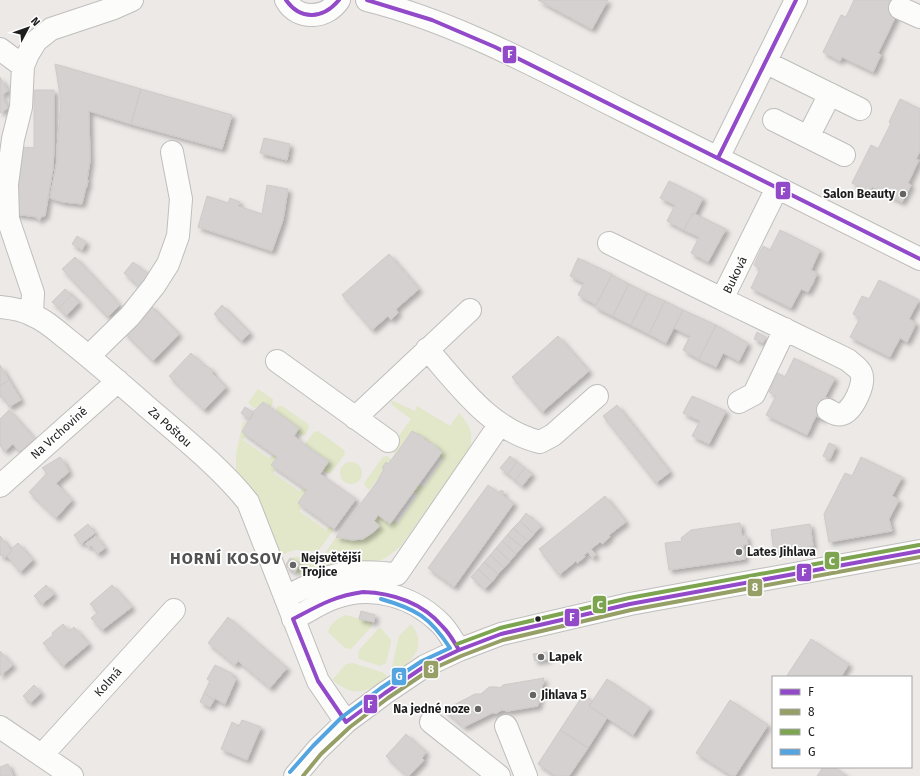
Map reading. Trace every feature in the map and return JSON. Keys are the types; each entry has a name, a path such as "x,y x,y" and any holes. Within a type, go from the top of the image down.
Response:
{"street":[{"path":"32,314 33,293 8,219 7,184 14,139 22,107 23,66 28,54 36,42 51,29 114,8 132,0"},
{"path":"286,0 288,4 296,11 306,15 324,13 332,8 339,0"},
{"path":"368,0 421,17 493,47 920,259"},
{"path":"718,158 796,0"},
{"path":"900,8 920,17"},
{"path":"0,49 23,66"},
{"path":"765,62 860,109"},
{"path":"808,137 830,94"},
{"path":"774,120 844,155"},
{"path":"89,356 130,316 154,286 168,264 178,236 182,199 172,152"},
{"name":"Buková","path":"778,188 722,299 848,360 856,366 862,374 862,385 853,406 847,412 838,415 828,410"},
{"path":"609,243 722,299"},
{"name":"Za Poštou","path":"0,307 8,307 32,314 49,325 89,356 226,477 248,502 318,681 346,722"},
{"path":"355,418 470,310"},
{"path":"739,402 754,394 785,329"},
{"path":"427,349 479,407 500,424 520,436 540,442 553,435 597,396"},
{"path":"277,361 388,441"},
{"name":"Na Vrchovině","path":"0,486 118,381"},
{"path":"285,598 319,582 346,574 366,572 397,574 500,424"},
{"path":"295,776 317,750 346,722 385,693 425,666 459,650 501,634 630,604 920,551"},
{"path":"293,619 333,599 347,594 366,592 383,593 413,603 430,614 443,626 459,650"},
{"name":"Kolmá","path":"42,755 174,610"},
{"path":"432,722 499,776"},
{"path":"506,726 526,776"},
{"path":"0,727 71,776"}],"green space":[{"path":"258,389 273,399 271,407 263,402 256,409 248,403"},
{"path":"391,400 415,411 417,406 450,426 459,413 466,421 470,429 470,448 401,546 387,557 372,565 301,577 296,570 300,563 290,558 322,555 336,537 354,540 365,537 380,526 374,521 378,515 390,524 393,520 398,523 418,495 413,492 419,484 424,487 443,460 439,457 442,452 431,442 430,443 424,439 424,437 412,431 395,454 391,451 390,448 411,419 392,405"},
{"path":"278,406 282,406 308,424 309,428 305,435 301,436 296,432 299,428 279,414 276,410"},
{"path":"243,421 246,423 242,432 246,435 243,440 270,459 273,454 277,457 271,465 276,468 273,473 300,492 303,488 307,490 298,503 302,506 299,511 326,530 330,526 334,529 319,550 293,550 278,558 236,473 236,454"},
{"path":"318,431 344,450 345,454 331,473 327,473 323,470 329,461 305,444 314,432"},
{"path":"387,456 391,459 369,490 364,483 383,457"},
{"path":"351,462 359,465 362,473 359,481 351,484 343,481 340,473 343,465"},
{"path":"346,615 372,622 372,626 351,649 345,648 328,632 335,621"},
{"path":"411,624 416,632 418,646 412,658 395,673 392,667 399,636"},
{"path":"379,628 381,628 391,640 386,663 380,666 359,659 358,656 359,650"},
{"path":"353,663 384,673 387,677 373,687 360,691 347,689 332,680 346,664"}],"building":[{"path":"538,0 608,0 592,29"},
{"path":"854,0 904,0 878,53 881,55 873,72 842,57 840,61 823,52 841,15 846,17"},
{"path":"55,64 141,89 131,124 89,111 90,161 87,187 82,204 63,202 50,198 57,161 61,101"},
{"path":"0,77 8,91 1,95 8,108 0,113"},
{"path":"141,89 232,115 222,149 131,124"},
{"path":"34,90 54,90 53,168 45,216 41,217 40,220 37,219 37,217 14,214 21,147 34,148"},
{"path":"900,99 920,109 920,151 916,159 919,160 908,183 911,185 902,202 872,187 869,191 852,183 871,145 878,149 891,123 889,122"},
{"path":"264,138 290,144 287,160 260,153"},
{"path":"669,181 703,198 695,214 693,213 684,230 667,221 675,205 660,198"},
{"path":"267,185 288,189 283,220 272,251 198,227 207,196 228,203 230,198 240,202 238,206 262,214"},
{"path":"693,213 726,229 708,262 691,253 699,237 684,230"},
{"path":"780,230 820,250 811,270 817,273 813,283 808,292 801,289 791,308 751,288 760,269 754,265 763,246 770,250"},
{"path":"77,236 86,242 82,250 72,244"},
{"path":"389,254 419,289 396,309 398,313 391,320 388,316 372,330 342,295"},
{"path":"75,257 120,305 108,317 62,269"},
{"path":"578,258 612,274 596,305 578,295 584,283 570,276"},
{"path":"133,262 151,276 141,288 124,273"},
{"path":"612,275 629,284 613,316 595,307"},
{"path":"879,280 919,300 909,319 916,323 907,342 900,338 890,357 850,337 860,318 853,314 862,296 869,299"},
{"path":"629,284 647,293 631,325 613,316"},
{"path":"65,289 72,295 59,308 52,302"},
{"path":"647,293 665,301 649,334 631,325"},
{"path":"72,295 79,302 66,316 59,308"},
{"path":"665,301 683,310 666,343 649,334"},
{"path":"150,305 179,334 153,361 124,332"},
{"path":"222,305 250,333 241,341 214,314"},
{"path":"683,310 716,325 699,359 683,350 690,336 674,328"},
{"path":"716,325 748,343 739,361 723,353 716,367 699,359"},
{"path":"757,332 766,337 763,343 754,339"},
{"path":"558,336 589,371 542,412 512,377"},
{"path":"191,353 206,367 207,366 213,371 212,373 226,387 204,410 169,376"},
{"path":"794,358 835,378 825,397 832,400 823,419 816,416 807,435 766,415 776,396 769,392 778,373 785,377"},
{"path":"0,365 9,380 0,386"},
{"path":"9,380 21,400 9,407 3,396 0,398 0,386"},
{"path":"692,396 726,411 709,444 692,436 700,421 683,413"},
{"path":"263,402 299,428 294,436 329,461 320,474 356,499 334,529 298,503 307,490 271,465 277,457 242,432 254,413 253,412"},
{"path":"617,405 670,472 656,483 603,416"},
{"path":"245,407 253,412 249,419 241,413"},
{"path":"9,410 35,439 20,452 13,444 5,451 0,446 0,419"},
{"path":"412,431 425,438 424,439 430,443 431,442 442,452 390,524 378,515 374,521 380,526 363,539 352,540 336,537 376,483 384,469 382,468 386,462 388,464"},
{"path":"829,443 836,446 830,459 823,456"},
{"path":"510,456 517,462 508,474 500,468"},
{"path":"60,457 69,472 56,483 72,500 56,518 29,492 47,473 42,468"},
{"path":"861,457 902,477 892,496 899,500 889,519 892,531 829,542 824,514 845,473 852,476"},
{"path":"517,462 525,468 515,480 508,474"},
{"path":"525,468 532,474 522,486 515,480"},
{"path":"488,485 499,493 501,490 504,492 502,495 514,503 454,587 428,568"},
{"path":"605,496 626,522 609,535 610,537 602,544 600,542 591,549 596,555 592,558 588,552 584,555 585,557 577,563 576,561 559,575 539,549"},
{"path":"526,513 541,526 534,534 520,521"},
{"path":"520,521 534,534 528,541 513,528"},
{"path":"740,523 742,536 746,535 748,544 743,545 745,559 669,570 665,543 682,541 681,538 691,530"},
{"path":"88,524 95,533 81,544 74,535"},
{"path":"810,524 813,546 774,552 771,530"},
{"path":"513,528 528,541 522,547 507,535"},
{"path":"507,535 522,547 516,554 502,541"},
{"path":"0,536 12,551 4,558 1,554 0,556"},
{"path":"96,536 105,548 97,554 91,545 88,547 85,544"},
{"path":"502,541 516,554 510,561 496,548"},
{"path":"18,543 33,560 20,572 7,556 12,551 11,549"},
{"path":"496,548 510,561 504,568 490,555"},
{"path":"490,555 504,568 498,574 484,562"},
{"name":"Nejsvětější Trojice","path":"290,558 300,563 295,572 285,566"},
{"path":"484,562 498,574 492,582 478,569"},
{"path":"478,569 492,582 485,589 471,577"},
{"path":"46,585 54,594 42,604 34,596"},
{"path":"112,585 132,607 102,630 91,618 98,612 90,604"},
{"path":"361,611 375,615 374,622 359,619"},
{"path":"228,617 287,668 270,688 238,661 235,665 208,643"},
{"path":"63,624 69,631 74,627 89,644 63,666 43,643"},
{"path":"811,639 849,664 842,676 787,676"},
{"path":"0,651 13,665 0,676"},
{"path":"547,652 548,659 535,661 533,654"},
{"path":"215,665 233,674 232,676 236,679 225,704 214,698 214,700 204,693 210,681 207,679"},
{"path":"544,678 538,706 508,711 502,710 497,713 492,713 464,727 444,710 475,694 481,694 489,687 500,688 503,685"},
{"path":"607,679 650,708 633,735 589,706"},
{"path":"34,685 41,693 30,703 23,696"},
{"path":"204,693 214,700 210,707 200,702"},
{"path":"583,695 593,701 589,706 607,718 588,748 560,730"},
{"path":"730,700 768,725 735,776 732,776 696,753"},
{"path":"242,720 261,727 247,760 221,749 232,722 239,726"},
{"path":"560,730 588,748 569,776 556,776 538,764"},
{"path":"406,734 426,752 422,758 424,760 409,776 407,776 386,756"},
{"path":"8,764 13,776 0,776 0,767"},
{"path":"822,768 835,768 847,776 817,776"}],"transit line":[{"name":"F","path":"286,0 298,12 312,15 326,11 339,0"},
{"name":"F","path":"367,0 432,20 495,47 920,259"},
{"name":"F","path":"718,158 796,0"},
{"name":"C","path":"457,644 500,628 629,598 919,545"},
{"name":"F","path":"459,650 501,634 630,604 920,551"},
{"name":"8","path":"303,776 321,754 350,727 388,698 428,671 461,656 503,640 631,610 920,557"},
{"name":"F","path":"363,592 396,597 417,606 443,627 459,650 425,666 346,722 318,681 293,619 335,599 363,592"},
{"name":"G","path":"290,772 342,717 381,688 422,661 450,648 436,629 421,616 404,607 381,599"}],"place":[{"name":"Salon Beauty","path":"903,194"},
{"name":"Lates Jihlava","path":"739,552"},
{"name":"Nejsvětější Trojice","path":"293,565"},
{"name":"Lapek","path":"541,657"},
{"name":"Jihlava 5","path":"533,695"},
{"name":"Na jedné noze","path":"478,709"}],"district":[{"name":"HORNÍ KOSOV","path":"226,558"}]}
